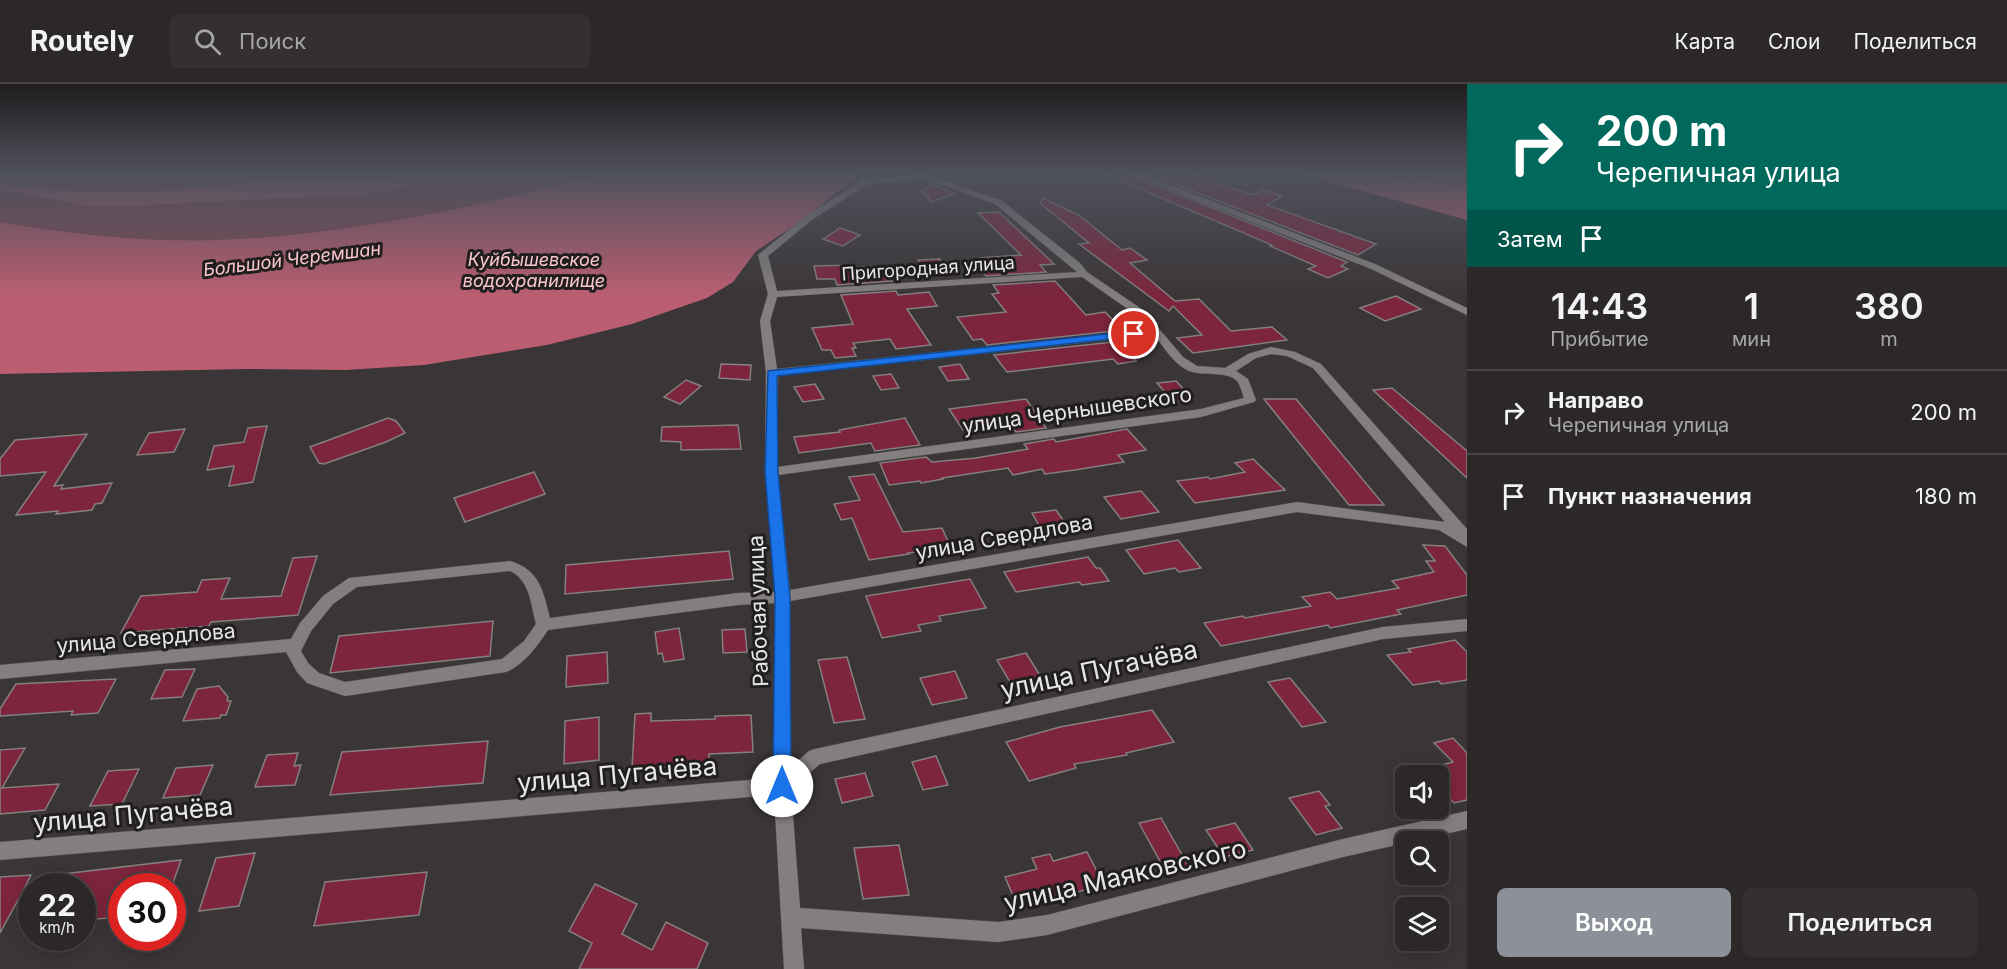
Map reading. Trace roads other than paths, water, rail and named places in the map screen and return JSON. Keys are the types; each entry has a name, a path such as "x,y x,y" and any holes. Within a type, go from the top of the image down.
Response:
{"street":[{"name":"Рабочая улица","path":"794,969 782,786 783,597 771,472 772,373 765,321 773,294 763,255 814,214"},
{"name":"Рабочая улица","path":"1013,214 1077,265 1084,274"},
{"path":"1238,214 1372,266 1467,312"},
{"path":"1084,274 1139,312 1188,369 1208,374 1228,371 1254,353 1272,350 1292,353 1317,366 1467,540"},
{"name":"Пригородная улица","path":"773,294 1084,274"},
{"path":"772,373 1156,332"},
{"name":"улица Чернышевского","path":"771,472 1201,413 1250,400 1242,379 1228,371"},
{"name":"улица Свердлова","path":"544,625 738,599 783,597 1296,507 1442,526 1467,540"},
{"path":"510,566 522,568 530,577 544,625 529,645 506,664 345,689 325,684 304,672 293,651 305,627 328,600 354,582 510,566"},
{"name":"улица Пугачёва","path":"0,851 782,786 814,757 1383,633 1467,625"},
{"name":"улица Свердлова","path":"0,672 295,645"},
{"name":"улица Маяковского","path":"791,917 998,932 1017,930 1047,925 1343,848 1467,820"}],"water":[{"name":"Куйбышевское водохранилище","path":"426,214 809,214 756,251 733,282 707,298 632,324 547,345 424,365 346,370 246,369 0,374 0,222 133,238 213,240 312,232"},
{"path":"1447,214 1467,214 1467,220"}],"water label":[{"name":"Большой Черемшан","path":"292,259"}]}
